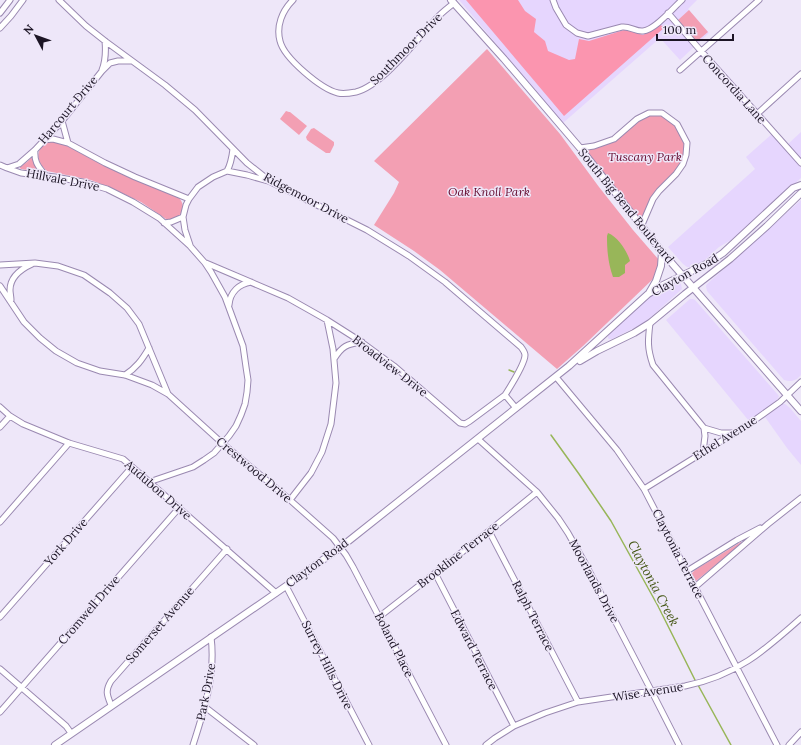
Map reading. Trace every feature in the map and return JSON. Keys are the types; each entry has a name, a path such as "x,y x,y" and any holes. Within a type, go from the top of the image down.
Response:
{"main road":[{"name":"South Big Bend Boulevard","path":"453,1 580,148 662,252 801,411"},
{"name":"Clayton Road","path":"55,745 276,593 340,547 570,366 648,294 708,263 723,253 793,188 801,184"},
{"name":"Clayton Road","path":"570,366 634,333 650,323 693,287 730,259 801,193"},
{"path":"648,294 656,281 661,266 662,252"}],"street":[{"path":"0,13 10,0"},
{"path":"0,28 23,0"},
{"name":"Ridgemoor Drive","path":"59,0 86,26 165,85 195,110 247,163 270,182 367,230 409,256 445,282 521,347 524,350 525,355 523,364 505,394"},
{"name":"Southmoor Drive","path":"293,0 280,19 279,31 281,43 289,56 308,76 322,86 338,94 355,93 368,88 405,54 453,1"},
{"path":"553,0 566,25 577,33 588,36 622,27 627,27 636,31 649,30 682,0"},
{"path":"680,70 759,0"},
{"name":"Concordia Lane","path":"668,13 801,163"},
{"name":"Harcourt Drive","path":"102,70 106,51 105,41"},
{"name":"Harcourt Drive","path":"7,168 19,164 35,150 62,121 102,70 110,63 118,61 131,61"},
{"path":"757,114 801,74"},
{"path":"580,148 594,146 614,139 637,119 649,113 662,113 677,124 687,143 684,164 653,199 641,227"},
{"path":"62,121 68,142"},
{"name":"Hillvale Drive","path":"44,140 53,139 68,142 111,166 189,199"},
{"path":"227,171 231,162 233,149"},
{"name":"Harcourt Drive","path":"35,150 37,165 45,176"},
{"name":"Hillvale Drive","path":"0,165 21,172 83,182 107,189 133,202 159,218 190,246 205,263 212,272 229,306 243,346 248,380 248,392 241,415 236,426 209,456 193,467 149,482"},
{"path":"190,246 183,217 189,199 198,187 213,177 227,171 270,182"},
{"path":"164,223 183,217"},
{"path":"11,302 10,290 12,280 18,272 34,263"},
{"name":"Crestwood Drive","path":"0,265 34,263 58,266 84,275 110,292 127,308 139,324 168,394"},
{"name":"Broadview Drive","path":"205,263 288,298 327,320 362,342 394,366 460,423 465,424 470,421 505,394"},
{"path":"229,306 230,298 235,290 241,285 252,282"},
{"name":"Crestwood Drive","path":"0,286 24,322 56,351 77,363 100,371 125,375 152,385 168,394 222,443 333,538 340,547"},
{"path":"290,500 311,473 322,452 331,424 336,383 334,359 327,320"},
{"path":"650,323 648,342 652,365 704,428 705,436 703,452"},
{"path":"334,359 340,350 347,345 362,342"},
{"path":"125,375 140,363 148,348"},
{"name":"Claytonia Terrace","path":"556,377 617,450 644,489 736,669 777,745"},
{"name":"Ethel Avenue","path":"644,489 752,422 780,402 801,382"},
{"path":"505,394 516,408"},
{"name":"Audubon Drive","path":"0,407 10,416 23,424 69,443 123,459 276,593"},
{"path":"0,427 10,416"},
{"path":"704,428 721,433 734,433"},
{"name":"Moorlands Drive","path":"478,439 537,492 568,533 679,745"},
{"path":"0,522 69,443"},
{"name":"York Drive","path":"0,617 132,467"},
{"name":"Brookline Terrace","path":"379,617 537,492"},
{"path":"695,587 768,524 801,498"},
{"name":"Cromwell Drive","path":"0,712 179,508"},
{"path":"687,571 737,540 768,524"},
{"name":"Ralph Terrace","path":"489,531 578,702"},
{"name":"Boland Place","path":"340,547 346,555 446,745"},
{"name":"Somerset Avenue","path":"112,705 107,691 111,681 227,549"},
{"name":"Edward Terrace","path":"435,573 514,726"},
{"name":"Surrey Hills Drive","path":"286,586 368,745"},
{"name":"Wise Avenue","path":"486,745 514,726 545,713 578,702 693,685 720,677 736,669 765,650 801,618"},
{"name":"Park Drive","path":"193,745 205,707 213,650 211,638"},
{"path":"0,669 66,726 71,733"},
{"path":"205,707 254,745"},
{"path":"789,745 801,732"}],"shaded area":[{"path":"459,0 697,0 688,9 709,33 680,60 660,38 563,123"},
{"path":"466,0 518,0 525,11 536,19 534,32 545,41 548,51 569,60 575,59 579,39 589,41 624,30 643,35 660,25 665,27 564,116"},
{"path":"801,132 801,159 788,144"},
{"path":"772,134 801,167 801,178 738,235 719,247 704,261 696,266 687,267 668,247 755,169 746,157"},
{"path":"801,200 801,375 797,379 788,381 784,380 707,291 706,286"},
{"path":"608,233 622,245 630,261 625,265 625,273 619,277 613,277 610,267 607,246"},
{"path":"676,282 681,284 682,289 651,317 642,324 612,339 608,338 610,333 646,300 655,293"},
{"path":"690,299 695,300 779,396 777,400 749,421 666,320"},
{"path":"782,404 785,404 790,408 801,421 801,465 765,417"}],"green space":[{"path":"689,10 708,32 696,42 678,20"},
{"name":"Oak Knoll Park","path":"487,49 560,134 599,187 659,260 658,270 653,279 557,369 440,270 374,225 394,193 399,182 374,161"},
{"path":"286,111 290,112 307,126 299,135 280,119"},
{"name":"Tuscany Park","path":"649,113 662,113 677,124 687,143 683,164 659,191 641,227 580,148 611,139"},
{"path":"314,128 334,142 330,153 326,153 307,140 306,137 311,129"},
{"path":"50,141 64,144 129,177 177,196 181,200 183,208 182,212 176,218 171,220 166,219 141,202 111,188 91,180 47,171 40,163 38,155 42,147"},
{"path":"32,157 37,170 34,171 20,168 20,167"},
{"path":"741,542 741,544 696,581 692,574 695,570"}],"waterway":[{"path":"509,370 514,372"},
{"name":"Claytonia Creek","path":"551,435 611,521 658,606 696,682"},
{"name":"Claytonia Creek","path":"698,685 731,745"}]}
